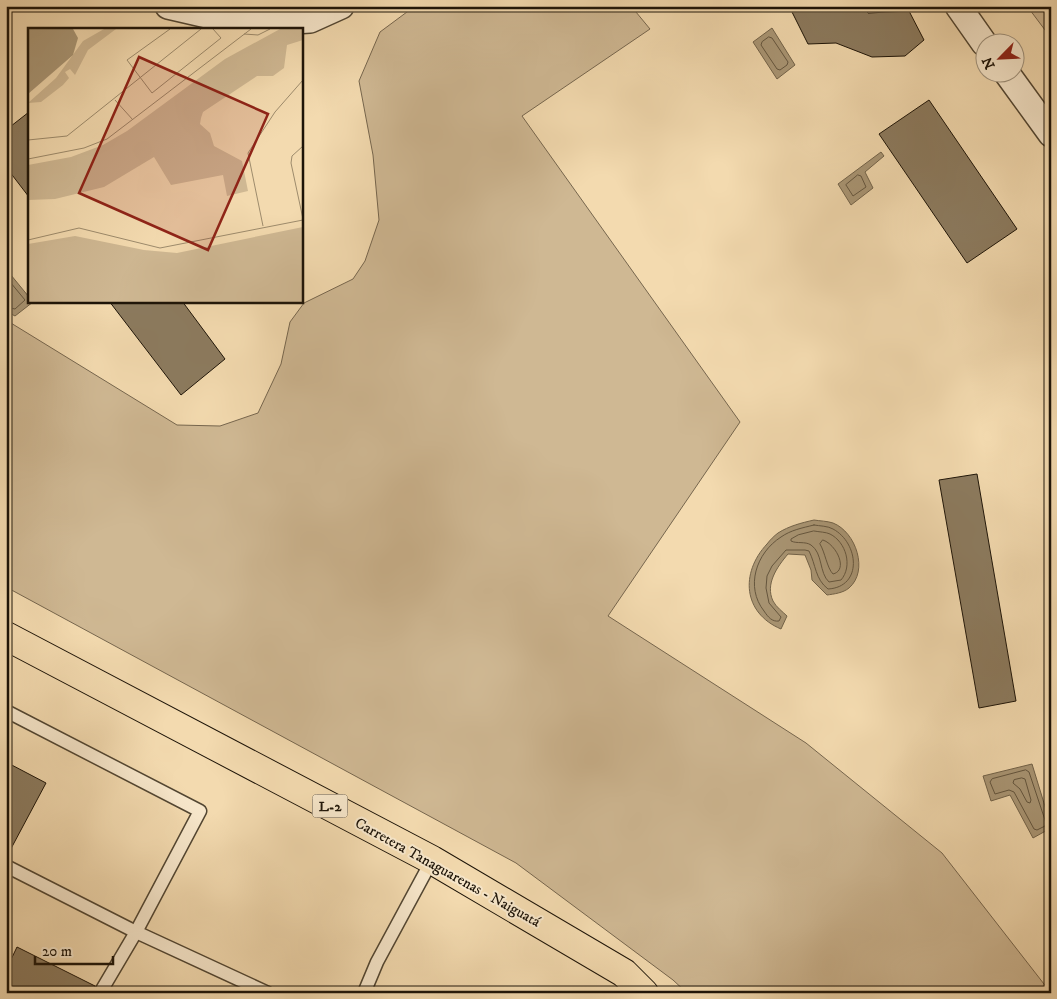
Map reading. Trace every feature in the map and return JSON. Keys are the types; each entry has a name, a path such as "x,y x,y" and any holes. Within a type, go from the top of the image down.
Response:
{"main road":[{"name":"Carretera Tanaguarenas - Naiguatá","path":"6,636 432,860 624,973 644,993"}],"street":[{"path":"168,6 220,18 262,23 310,20 341,6"},
{"path":"958,6 976,32"},
{"path":"1013,82 1051,134"}],"lane":[{"path":"6,711 200,810 136,932 100,993"},
{"path":"364,993 377,962 432,860"},
{"path":"6,866 136,932 268,993"}],"shaded area":[{"path":"415,6 631,6 650,29 522,116 740,422 608,616 806,743 942,853 1051,993 687,993 673,980 516,863 6,587 6,320 177,425 220,426 258,413 281,364 290,322 304,303 353,279 365,261 379,220 373,155 359,81 380,32"},
{"path":"1027,6 1051,6 1051,38"}],"water":[{"path":"772,28 795,65 777,79 753,42"},
{"path":"881,152 884,156 865,172 873,188 851,205 838,184"},
{"path":"6,269 28,296 28,302 33,302 15,316 6,311"},
{"path":"814,520 833,523 848,535 857,553 859,562 858,572 855,581 849,588 827,595 812,580 811,570 805,555 788,554 776,570 770,588 774,603 787,616 781,629 768,622 753,603 750,591 752,567 758,555 778,533"},
{"path":"1032,764 1051,826 1051,828 1033,838 1010,795 991,801 983,776"}],"building":[{"path":"789,6 863,6 868,13 909,11 924,40 905,56 872,57 836,43 808,44"},
{"path":"929,100 1017,229 967,263 879,134"},
{"path":"28,113 28,196 6,167 6,130"},
{"path":"110,302 183,302 225,359 181,395"},
{"path":"977,474 1016,701 979,708 939,480"},
{"path":"6,762 46,783 6,858"},
{"path":"17,947 95,986 92,993 6,993 6,970"}]}
